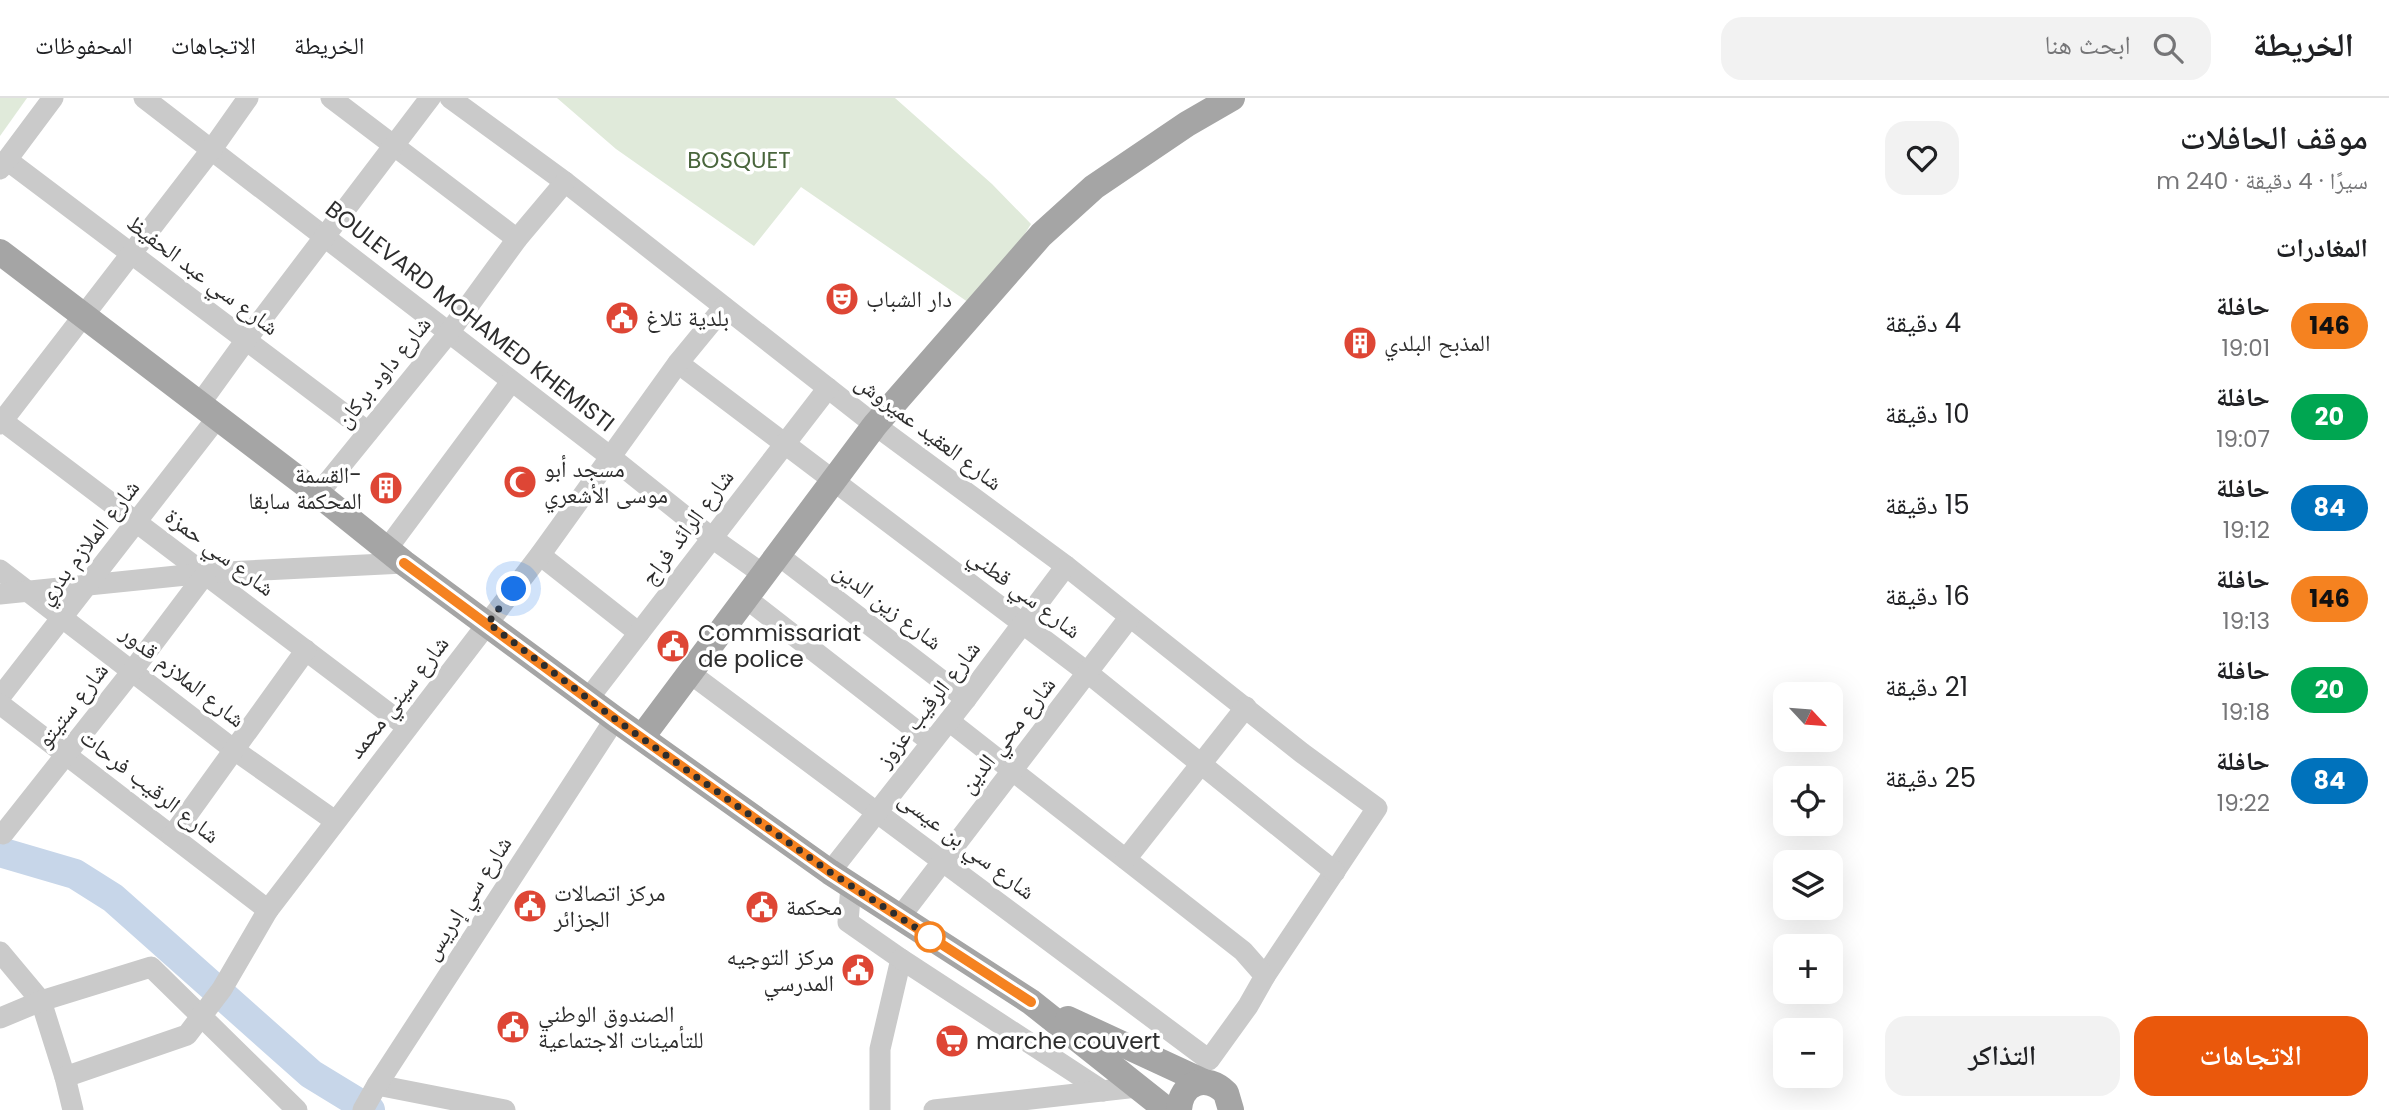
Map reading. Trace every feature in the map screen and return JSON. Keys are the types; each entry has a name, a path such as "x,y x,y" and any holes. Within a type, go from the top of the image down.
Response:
{"main road":[{"path":"642,737 875,425 1041,235 1094,187 1232,98"},
{"path":"0,252 318,494 395,556 615,719 841,879 1031,1002 1167,1110"},
{"path":"1031,1002 1206,1071 1234,1107"},
{"path":"1179,1110 1180,1099 1185,1091 1206,1071"}],"street":[{"path":"4,164 54,98"},
{"name":"BOULEVARD MOHAMED KHEMISTI","path":"144,98 712,538 771,565"},
{"path":"1,421 212,149 248,98"},
{"path":"331,98 517,239"},
{"name":"شارع الملازم بدري","path":"0,697 136,523 208,411 246,340 430,98"},
{"name":"شارع العقيد عميروش","path":"450,98 565,181 875,425 1066,566 1302,753 1377,808 1335,872"},
{"name":"شارع سي عبد الحفيظ","path":"4,164 130,253 368,432"},
{"name":"شارع داود بركان","path":"318,494 448,334 517,239 565,181"},
{"name":"شارع سيني محمد","path":"65,1077 187,1035 222,989 268,910 540,555 678,363 724,307"},
{"name":"شارع سي قطني","path":"678,363 1088,673 1335,872"},
{"path":"0,594 89,583 395,556 511,382"},
{"name":"شارع الرائد فراج","path":"588,699 828,388"},
{"name":"شارع سي حمزة","path":"1,421 407,727"},
{"path":"540,555 639,633"},
{"name":"شارع زين الدين","path":"771,565 966,699"},
{"name":"شارع الرقيب عزوز","path":"841,879 879,812 1066,566"},
{"name":"شارع الملازم قدور","path":"0,570 233,749 335,821"},
{"name":"شارع ستيتو","path":"3,834 206,573"},
{"path":"747,599 931,743"},
{"name":"شارع محي الدين","path":"900,917 1129,618"},
{"path":"172,836 306,650"},
{"name":"شارع سي بن عيسى","path":"691,674 942,860 1206,1071"},
{"name":"شارع الرقيب فرحات","path":"0,704 268,910"},
{"path":"1126,859 1246,707"},
{"name":"شارع سي إدريس","path":"364,1109 615,719"},
{"path":"949,721 1243,951 1265,976"},
{"path":"1206,1071 1265,976 1335,872"},
{"path":"841,879 848,922 1103,1091"},
{"path":"0,952 41,1002 73,1110"},
{"path":"880,1110 880,1049 901,959"},
{"path":"0,1018 151,967 297,1110"},
{"path":"377,1085 505,1110"},
{"path":"934,1110 1137,1087"}],"green space":[{"path":"0,98 27,98 0,136"},
{"name":"BOSQUET","path":"557,98 895,98 992,184 1031,224 978,309 801,187 754,246 616,149"}],"waterway":[{"path":"0,852 75,874 113,898 311,1074 370,1110"}],"bus line":[{"name":"146","path":"404,563 615,719 830,872 1031,1002"}],"place":[{"name":"دار الشباب","path":"842,299"},
{"name":"بلدية تلاغ","path":"622,318"},
{"name":"المذبح البلدي","path":"1360,343"},
{"name":"مسجد أبو موسى الأشعري","path":"520,482"},
{"name":"القسمة- المحكمة سابقا","path":"386,488"},
{"name":"Commissariat de police","path":"673,646"},
{"name":"مركز اتصالات الجزائر","path":"530,906"},
{"name":"محكمة","path":"762,907"},
{"name":"مركز التوجيه المدرسي","path":"858,970"},
{"name":"الصندوق الوطني للتأمينات الاجتماعية","path":"513,1027"},
{"name":"marche couvert","path":"952,1041"}],"route":[{"path":"514,589 488,623 615,719 830,872 930,937"}]}
